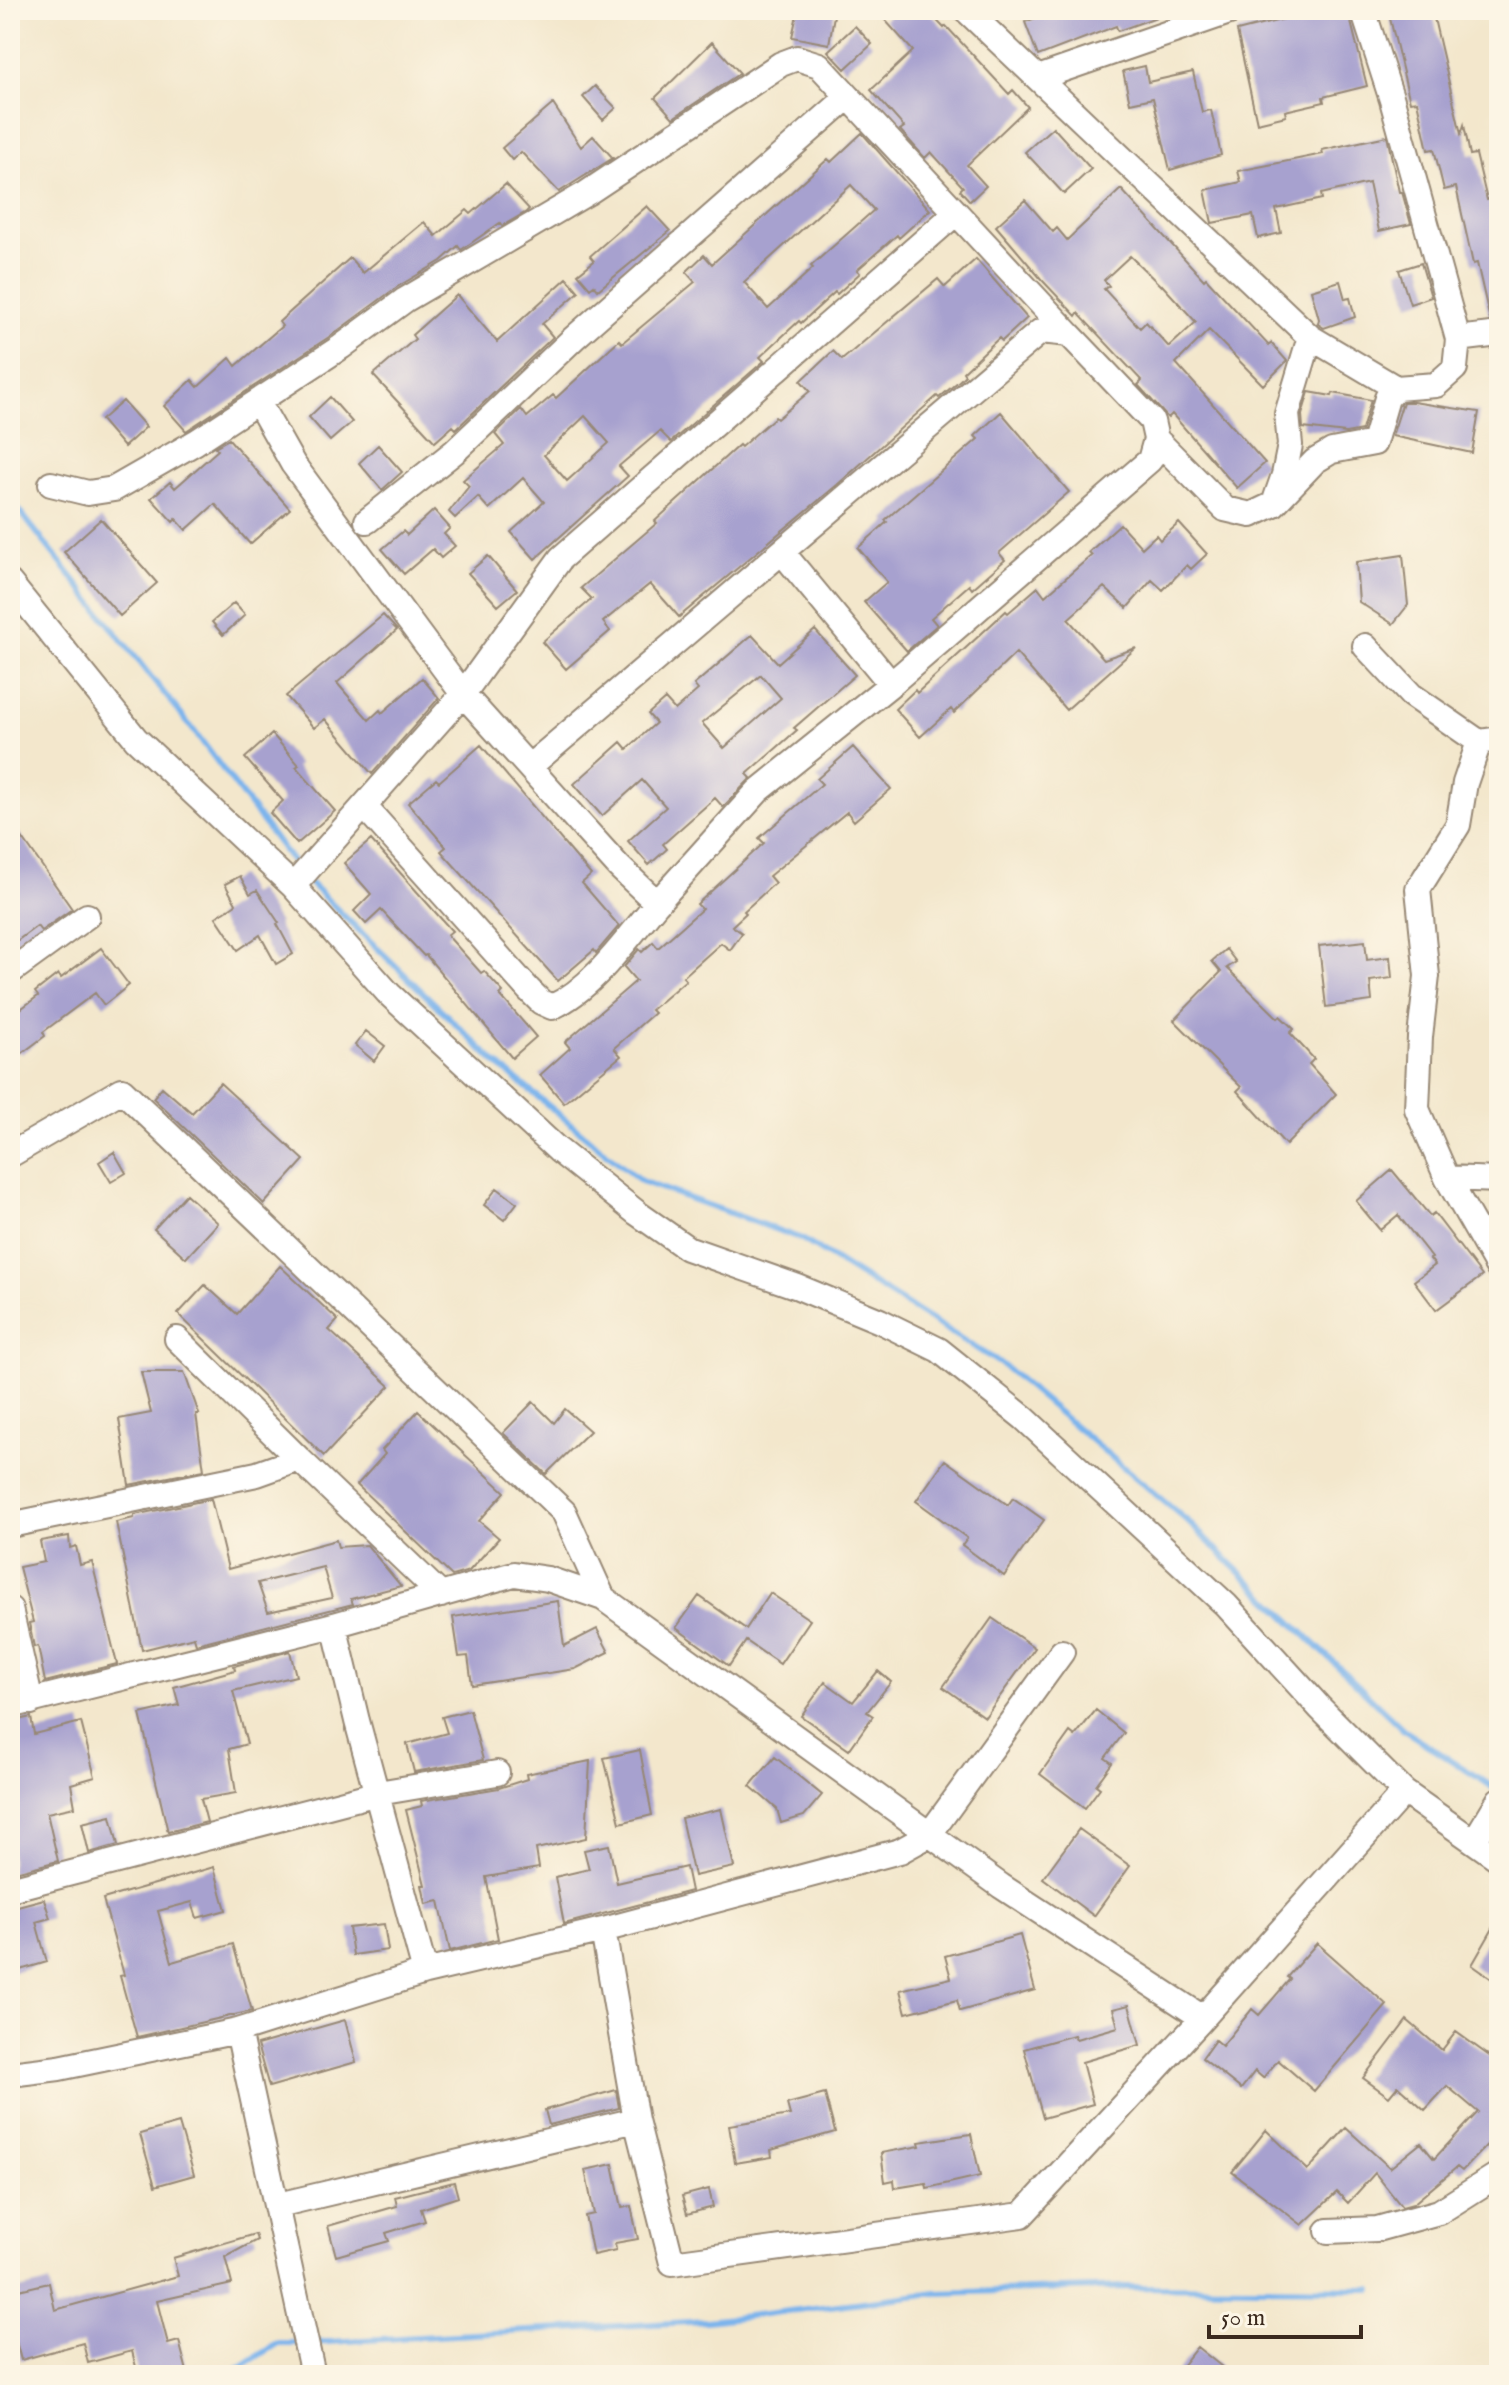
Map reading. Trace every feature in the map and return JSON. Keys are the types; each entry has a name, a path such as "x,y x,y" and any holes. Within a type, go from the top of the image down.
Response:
{"street":[{"path":"966,10 1310,337 1396,388 1436,385 1455,368 1458,339 1392,100 1363,10"},
{"path":"1038,78 1235,10"},
{"path":"51,484 88,493 114,489 258,402 405,300 587,193 781,64 797,58 819,65 1152,421 1156,439 1150,460 891,684 758,791 615,953 571,998 552,1007 541,1002 364,806"},
{"path":"367,521 454,452 574,338 848,97"},
{"path":"293,886 463,694 561,558 956,213"},
{"path":"529,767 1041,331 1069,334"},
{"path":"1458,339 1499,334"},
{"path":"1274,504 1290,445 1287,414 1310,337"},
{"path":"1156,439 1225,509 1251,515 1274,504 1315,461 1332,451 1374,443 1387,398 1396,388"},
{"path":"258,402 293,464 463,694 619,867 657,903"},
{"path":"782,552 891,684"},
{"path":"10,583 136,739 293,886 389,994 558,1150 687,1248 798,1287 880,1321 939,1350 1024,1418 1226,1605 1320,1708 1404,1792 1499,1859"},
{"path":"1365,646 1411,695 1489,740 1465,783 1458,825 1418,889 1427,976 1420,1037 1417,1109 1447,1178 1499,1269"},
{"path":"10,972 87,916"},
{"path":"10,1155 122,1090 564,1512 603,1598"},
{"path":"1447,1178 1499,1180"},
{"path":"177,1339 441,1595"},
{"path":"10,1525 257,1474 299,1459"},
{"path":"10,1609 21,1704 334,1625 514,1574 548,1579 603,1598 1001,1886 1203,2018"},
{"path":"334,1625 425,1972"},
{"path":"10,2074 59,2068 238,2031 425,1972 603,1930 900,1851 929,1835 1062,1652"},
{"path":"10,1889 378,1793 497,1773"},
{"path":"603,1930 636,2120 672,2263 1022,2215 1404,1792"},
{"path":"1475,1840 1497,1804"},
{"path":"238,2031 313,2375"},
{"path":"278,2205 636,2120"},
{"path":"1328,2231 1377,2229 1439,2212 1499,2174"}],"building":[{"path":"798,10 835,10 829,44 792,37"},
{"path":"895,10 927,10 944,28 946,26 1009,94 1013,90 1028,107 967,165 986,186 970,201 960,190 963,187 931,152 925,158 900,130 904,127 871,90 913,51 885,20"},
{"path":"1056,10 1170,12 1118,31 1116,26 1038,56 1025,22"},
{"path":"1320,10 1348,10 1367,86 1323,97 1324,102 1285,111 1286,116 1257,123 1237,31"},
{"path":"1388,10 1432,10 1461,134 1464,125 1470,155 1476,154 1499,238 1499,319 1490,320 1477,263 1473,264 1456,187 1444,190 1434,149 1428,150 1417,101 1410,102"},
{"path":"855,26 872,44 845,69 828,51"},
{"path":"712,42 740,73 673,118 655,98"},
{"path":"1145,66 1148,82 1193,72 1202,112 1211,110 1221,155 1170,170 1153,98 1130,103 1123,71"},
{"path":"595,86 616,108 603,120 583,97"},
{"path":"553,104 581,147 593,136 613,158 559,192 521,152 512,160 502,148"},
{"path":"1053,127 1091,169 1064,194 1025,152"},
{"path":"862,133 930,210 857,270 860,273 837,294 835,292 801,323 799,321 760,357 764,361 671,442 660,431 619,466 628,476 535,559 511,532 544,502 523,478 489,509 478,497 455,518 449,512 469,486 463,480 504,445 495,434 521,409 527,417 553,395 556,398 619,340 622,343 695,282 686,272 704,255 712,264 828,159 831,162","holes":["851,185 874,210 768,309 744,282","585,416 609,443 567,481 544,455"]},
{"path":"1387,136 1399,192 1402,192 1411,224 1379,231 1369,183 1321,194 1322,199 1276,209 1281,233 1258,238 1253,215 1212,223 1205,190 1241,182 1238,171 1323,154 1322,150"},
{"path":"506,184 529,209 526,212 502,226 500,223 461,250 458,246 441,261 397,287 332,335 186,431 164,406 192,380 198,387 230,358 236,366 282,326 279,322 350,258 363,273 424,222 436,236 467,210 471,214"},
{"path":"1121,189 1204,280 1206,278 1269,346 1271,343 1287,361 1263,385 1209,330 1176,363 1265,463 1237,488 1172,414 1168,418 1138,385 1142,381 1042,280 996,226 1025,200 1053,232 1057,228 1067,240","holes":["1130,256 1196,322 1169,347 1146,322 1140,328 1104,289 1109,286 1104,280"]},
{"path":"647,206 670,231 598,290 594,285 590,288 578,274 594,261 590,256"},
{"path":"976,259 1027,318 1002,341 999,338 963,372 965,375 960,380 939,398 937,396 837,485 679,617 650,584 603,622 610,631 566,669 542,642 592,599 581,588 657,523 655,521 739,445 741,447 810,391 801,381 833,351 842,360 938,279 945,287"},
{"path":"1421,263 1431,297 1410,304 1399,270"},
{"path":"567,278 579,292 542,324 553,337 456,429 453,426 435,442 373,375 415,339 412,335 457,295 497,342"},
{"path":"1340,281 1345,299 1350,298 1355,317 1324,328 1318,324 1311,290"},
{"path":"1309,392 1371,400 1362,430 1346,433 1303,428 1302,415"},
{"path":"330,397 352,422 330,441 309,417"},
{"path":"123,401 146,427 124,447 101,420"},
{"path":"1403,402 1479,412 1472,453 1392,436"},
{"path":"1001,412 1069,492 999,553 1005,560 972,589 969,585 931,618 937,625 907,651 864,602 887,582 858,548 887,522 885,520 978,439 975,436"},
{"path":"229,439 290,509 250,544 215,504 186,530 176,519 173,522 151,498 170,482 175,488 218,450 215,447"},
{"path":"378,445 402,472 382,490 359,463"},
{"path":"434,510 450,528 444,534 455,546 441,558 433,549 404,574 382,549 403,531 407,535"},
{"path":"101,519 157,583 120,616 64,552"},
{"path":"1179,523 1207,554 1191,569 1187,565 1163,590 1152,580 1127,608 1104,587 1068,619 1104,659 1136,648 1066,710 1016,653 954,713 951,709 920,737 895,709 915,690 917,693 1006,611 1008,613 1038,587 1045,596 1092,555 1089,552 1120,524 1142,548 1156,535 1160,540"},
{"path":"1403,555 1408,605 1393,624 1359,602 1356,562"},
{"path":"488,556 517,590 498,606 468,573"},
{"path":"234,603 245,615 223,635 212,622"},
{"path":"383,615 397,630 337,683 369,720 380,710 382,713 422,678 439,698 372,774 325,719 314,728 286,696"},
{"path":"815,630 855,675 747,774 751,778 723,807 715,798 663,844 667,849 649,865 628,841 666,807 642,780 602,816 574,784 621,742 627,749 656,723 648,714 665,699 675,710 698,690 694,685 752,635 778,663","holes":["761,675 781,698 724,748 702,723"]},
{"path":"272,734 335,811 297,844 270,813 283,801 245,758"},
{"path":"481,745 591,875 582,883 619,926 596,953 594,950 558,981 441,851 446,847 408,803 436,779 439,782"},
{"path":"853,747 891,789 854,821 847,812 769,876 775,883 732,926 742,933 730,950 721,943 683,977 686,980 651,1010 654,1013 614,1048 621,1056 564,1103 540,1075 570,1048 565,1042 636,981 624,967 639,949 642,952 653,942 658,948 702,909 697,904 764,843 759,838 822,784 817,779"},
{"path":"10,820 72,909 41,931 37,926 10,946"},
{"path":"371,840 452,931 447,935 503,992 500,995 536,1037 512,1058 426,955 381,910 366,924 354,911 371,894 344,863"},
{"path":"240,876 250,894 257,890 279,923 293,954 276,964 260,935 238,950 216,917 236,904 225,884"},
{"path":"1365,941 1367,960 1390,957 1392,978 1370,981 1372,1001 1326,1007 1319,946"},
{"path":"101,948 129,985 104,1005 95,993 43,1032 45,1036 21,1054 19,1051 10,1057 10,1017 38,996 35,992 58,974 61,978"},
{"path":"1226,949 1236,962 1227,968 1278,1018 1280,1016 1294,1029 1290,1033 1314,1059 1309,1064 1336,1094 1286,1145 1237,1091 1241,1087 1174,1020 1221,972 1212,961"},
{"path":"366,1031 385,1046 374,1061 355,1045"},
{"path":"220,1083 304,1160 264,1204 153,1098 162,1087 192,1113"},
{"path":"114,1152 126,1173 111,1182 99,1162"},
{"path":"1392,1170 1430,1216 1434,1213 1482,1276 1436,1310 1414,1281 1435,1265 1432,1258 1398,1215 1380,1230 1356,1201"},
{"path":"497,1188 517,1203 504,1220 484,1205"},
{"path":"186,1194 218,1223 186,1258 154,1229"},
{"path":"280,1266 338,1320 329,1330 390,1386 324,1456 178,1314 205,1285 237,1314"},
{"path":"141,1372 184,1372 199,1414 196,1414 204,1470 129,1485 119,1419 151,1413"},
{"path":"533,1402 554,1423 565,1409 590,1431 546,1474 503,1433"},
{"path":"418,1411 505,1492 479,1521 499,1538 469,1571 452,1576 357,1485 385,1454 382,1450"},
{"path":"945,1460 1008,1505 1013,1498 1044,1520 1004,1576 962,1545 967,1538 916,1501"},
{"path":"211,1499 228,1569 336,1540 338,1547 367,1545 401,1586 351,1599 353,1604 196,1644 194,1637 142,1650 116,1522 134,1518 134,1515","holes":["323,1567 332,1598 268,1612 258,1583"]},
{"path":"69,1536 70,1548 76,1546 80,1565 92,1562 117,1664 45,1682 38,1646 34,1647 29,1623 33,1622 19,1567 44,1562 40,1541"},
{"path":"770,1593 810,1620 780,1664 746,1641 729,1666 676,1628 699,1596 746,1629"},
{"path":"558,1601 564,1646 597,1629 609,1652 575,1669 472,1685 468,1656 459,1657 453,1617"},
{"path":"992,1618 1035,1648 985,1717 943,1687"},
{"path":"290,1651 296,1676 233,1691 247,1744 229,1749 236,1793 201,1799 207,1822 168,1832 140,1714 179,1705 174,1687"},
{"path":"878,1671 891,1682 867,1712 873,1716 849,1750 801,1716 825,1682 853,1702"},
{"path":"470,1710 483,1760 414,1772 407,1744 447,1733 442,1717"},
{"path":"1096,1710 1124,1733 1105,1758 1112,1763 1096,1785 1100,1788 1085,1808 1040,1774 1070,1732 1075,1736"},
{"path":"31,1717 34,1734 81,1722 95,1777 71,1784 75,1807 47,1813 58,1861 11,1873 10,1722"},
{"path":"640,1750 652,1815 620,1823 604,1758"},
{"path":"775,1757 822,1795 804,1816 781,1823 777,1809 750,1786"},
{"path":"590,1761 586,1838 536,1849 539,1868 486,1877 498,1939 450,1951 439,1901 426,1904 422,1885 425,1885 406,1810 422,1806 421,1801 499,1788 527,1779 526,1774"},
{"path":"721,1809 734,1867 694,1876 681,1818"},
{"path":"111,1816 118,1845 89,1853 82,1823"},
{"path":"1079,1829 1130,1866 1094,1916 1043,1878"},
{"path":"609,1845 617,1883 686,1867 691,1891 564,1924 555,1877 589,1869 584,1850"},
{"path":"214,1867 226,1910 197,1918 192,1902 158,1911 172,1962 233,1944 252,2011 137,2037 103,1899"},
{"path":"44,1899 50,1918 36,1922 47,1962 10,1973 10,1908"},
{"path":"1499,1918 1499,1984 1472,1965"},
{"path":"384,1924 388,1950 353,1955 349,1928"},
{"path":"1020,1935 1035,1990 960,2011 957,2000 906,2013 900,1990 951,1978 945,1956"},
{"path":"1317,1943 1387,2005 1314,2091 1278,2060 1263,2078 1255,2071 1241,2089 1202,2058 1215,2040 1222,2046 1252,2009 1259,2015"},
{"path":"1129,2005 1140,2045 1082,2062 1093,2104 1043,2118 1024,2049 1118,2027 1113,2009"},
{"path":"345,2020 356,2062 269,2087 257,2045"},
{"path":"1407,2020 1442,2050 1456,2032 1499,2063 1499,2132 1462,2171 1457,2167 1413,2204 1402,2207 1375,2173 1348,2203 1337,2192 1302,2225 1232,2172 1266,2130 1308,2170 1346,2128 1390,2168 1421,2143 1434,2159 1478,2112 1447,2086 1425,2110 1398,2086 1389,2097 1363,2078"},
{"path":"616,2090 619,2108 549,2125 545,2110"},
{"path":"825,2094 835,2132 771,2150 772,2157 735,2163 729,2125 790,2115 787,2104"},
{"path":"179,2123 194,2175 155,2186 140,2134"},
{"path":"971,2134 980,2176 927,2188 926,2183 895,2188 894,2180 885,2182 881,2153 920,2146 919,2142"},
{"path":"613,2164 622,2208 631,2206 638,2239 615,2243 616,2250 593,2255 585,2216 594,2214 585,2170"},
{"path":"454,2182 458,2197 421,2209 425,2221 386,2233 389,2241 336,2256 328,2226 397,2206 395,2197"},
{"path":"709,2189 713,2207 687,2214 682,2196"},
{"path":"255,2234 257,2240 225,2257 232,2284 157,2301 168,2344 179,2341 188,2375 138,2375 132,2351 88,2363 83,2343 21,2360 10,2319 10,2292 49,2283 55,2310 178,2276 173,2258"},
{"path":"1197,2347 1232,2375 1175,2375"}],"waterway":[{"path":"10,499 198,736 293,863"},
{"path":"311,884 495,1062 641,1181 802,1239 1001,1364 1186,1520 1404,1730 1499,1791"},
{"path":"310,2343 707,2321 936,2293 1126,2287 1372,2289"},
{"path":"228,2375 278,2343 299,2343"}]}
